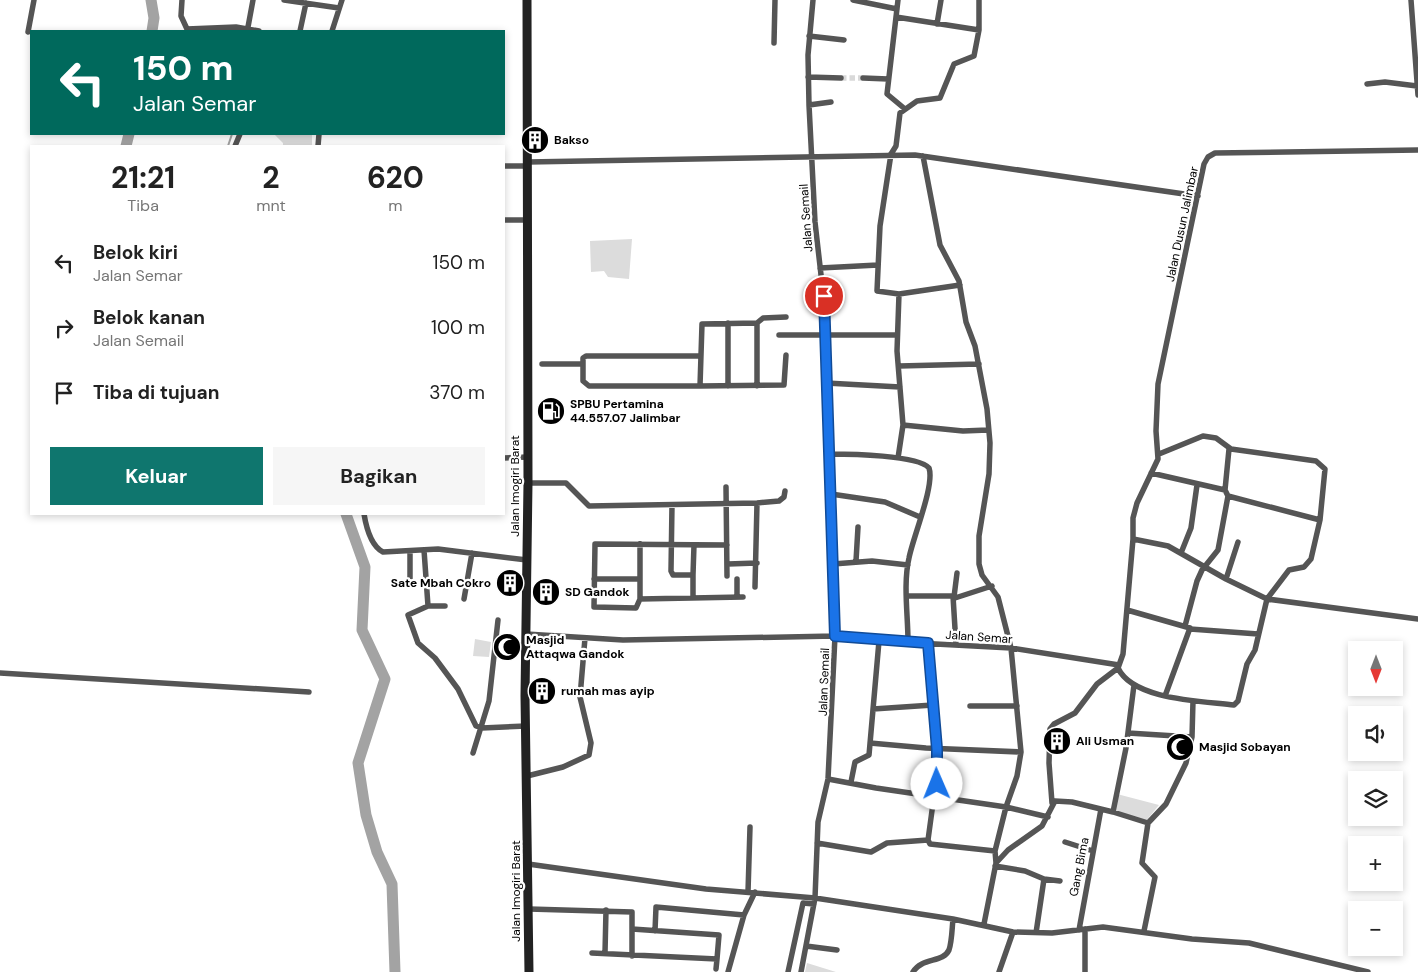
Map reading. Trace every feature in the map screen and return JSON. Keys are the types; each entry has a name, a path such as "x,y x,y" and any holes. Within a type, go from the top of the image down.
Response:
{"main road":[{"name":"Jalan Imogiri Barat","path":"527,0 528,483 526,726 529,972"}],"street":[{"path":"28,32 34,0"},
{"path":"182,0 181,16 187,29 244,30 248,28 253,0"},
{"path":"284,0 339,8"},
{"path":"332,30 342,0"},
{"path":"774,42 775,0"},
{"name":"Jalan Semail","path":"801,972 815,901 818,822 828,779 833,722 835,636 826,335 815,222 808,77 809,36 813,0"},
{"path":"853,0 897,9"},
{"path":"898,0 888,79 888,96 905,109"},
{"path":"938,24 942,0"},
{"path":"960,285 899,294 877,292 880,226 891,154 896,146 899,116 917,100 940,98 954,64 974,56 979,30 979,0"},
{"path":"1411,0 1415,23 1418,95"},
{"path":"300,30 302,2"},
{"path":"896,17 979,30"},
{"path":"809,36 844,40"},
{"path":"808,77 841,78"},
{"path":"863,78 888,79"},
{"path":"1367,84 1385,82 1417,86"},
{"path":"809,105 831,102"},
{"name":"Jalan Dusun Jalimbar","path":"1119,666 1123,654 1133,539 1133,518 1137,503 1159,454 1156,431 1158,384 1204,164 1208,157 1215,153 1418,150"},
{"path":"505,166 891,154 923,156 1198,196"},
{"path":"923,156 940,245 958,277 966,322 979,364 987,409 989,474 979,536 979,564 982,575 992,586 998,598 1011,648 1021,752 1017,776 1006,807 984,924"},
{"path":"505,220 528,220"},
{"path":"820,268 878,265"},
{"path":"898,458 903,425 897,335 899,294"},
{"path":"700,386 702,324 757,323 763,318 786,317"},
{"path":"728,323 728,386"},
{"path":"757,323 757,386"},
{"path":"779,336 897,335"},
{"path":"700,356 586,356 583,358 583,381 589,386 784,385 786,355"},
{"path":"528,364 583,364"},
{"path":"899,366 979,364"},
{"path":"826,384 900,387"},
{"path":"903,425 963,431 988,430"},
{"path":"995,859 1042,826 1048,817 1052,803 1049,764 1050,729 1054,724 1075,713 1097,684 1119,666 1127,681 1165,696 1193,701 1237,703 1267,599 1290,570 1308,564 1320,520 1326,476 1322,464 1316,461 1229,449 1216,438 1203,436 1159,454"},
{"path":"1165,696 1188,627 1198,581 1218,550 1226,493 1229,449"},
{"path":"830,454 898,458 923,463 929,468 931,477 908,565 908,642"},
{"path":"505,458 528,457"},
{"path":"1152,473 1320,520"},
{"path":"528,483 566,483 589,506 757,504 779,501 784,497 785,491"},
{"path":"1181,553 1191,528 1197,485"},
{"path":"726,487 727,576"},
{"path":"831,494 885,502 920,517"},
{"path":"755,587 757,504"},
{"path":"672,505 672,574 693,575"},
{"path":"364,515 370,536 379,551 386,553 424,550 472,552 527,560"},
{"path":"856,561 858,527"},
{"path":"1133,539 1168,546 1205,568 1267,599 1418,619"},
{"path":"1226,579 1238,542"},
{"path":"640,544 640,599 636,608 595,608 594,545 640,544 671,544 727,545"},
{"path":"693,596 694,545"},
{"path":"424,550 428,606"},
{"path":"410,551 410,581"},
{"path":"464,598 472,552"},
{"path":"833,564 856,561 908,565"},
{"path":"728,564 757,563"},
{"path":"956,645 955,597 957,573"},
{"path":"594,580 640,579"},
{"path":"640,599 693,596 740,597 737,579"},
{"path":"908,596 955,597 992,586"},
{"path":"445,606 428,606 407,617 418,643 435,658 462,695 476,726 482,728 526,726"},
{"path":"1126,610 1188,627 1258,634"},
{"path":"473,753 489,701 498,620"},
{"name":"Jalan Semar","path":"526,634 623,640 835,636 879,641 1011,648 1119,666"},
{"path":"527,776 570,765 589,755 591,743 580,697 585,638"},
{"path":"851,782 855,762 869,755 879,641"},
{"path":"928,643 937,749 935,796 928,840"},
{"path":"0,673 309,692"},
{"path":"1113,812 1128,733 1134,685"},
{"path":"1144,931 1154,878 1143,866 1141,860 1148,823 1170,796 1186,763 1192,737 1193,701"},
{"path":"872,709 933,705"},
{"path":"970,706 1017,706"},
{"path":"1128,733 1192,737"},
{"path":"870,743 937,749 1021,752"},
{"path":"828,779 1006,807 1048,817"},
{"path":"1052,803 1064,800 1148,823"},
{"name":"Gang Bima","path":"1085,972 1082,929 1101,809"},
{"path":"728,972 751,892 750,827"},
{"path":"817,843 870,852 888,843 928,840 937,845 995,859 1044,878 1060,881"},
{"path":"1066,842 1093,850"},
{"path":"528,864 706,889 751,892 953,919 984,924 1013,932 1036,933 1103,927 1144,931 1192,939 1258,944 1368,972"},
{"path":"1036,933 1044,878"},
{"path":"788,972 803,903 815,901"},
{"path":"654,931 656,907 744,915"},
{"path":"529,910 632,912 632,956"},
{"path":"605,953 606,910"},
{"path":"913,972 921,963 943,957 948,953 953,919"},
{"path":"632,929 719,935 716,969"},
{"path":"999,972 1013,932"},
{"path":"797,936 807,938"},
{"path":"806,946 837,950"},
{"path":"592,953 717,959"}],"shaded area":[{"path":"275,135 312,135 312,145 283,145"},
{"path":"632,239 629,279 608,277 604,271 591,272 590,241"},
{"path":"475,639 491,642 489,657 473,656"},
{"path":"1117,794 1159,805 1146,821 1115,811"},
{"path":"807,963 836,972 805,972"}],"waterway":[{"path":"151,0 154,18 152,30"},
{"path":"126,145 129,135"},
{"path":"228,145 232,135"},
{"path":"346,515 365,567 362,630 385,679 358,763 366,815 377,852 392,884 395,972"}],"tunnel":[{"path":"841,78 863,78"}],"place":[{"name":"Bakso","path":"535,140"},
{"name":"SPBU Pertamina 44.557.07 Jalimbar","path":"551,411"},
{"name":"Sate Mbah Cokro","path":"510,583"},
{"name":"SD Gandok","path":"546,592"},
{"name":"Masjid Attaqwa Gandok","path":"507,647"},
{"name":"rumah mas ayip","path":"542,691"},
{"name":"Ali Usman","path":"1057,741"},
{"name":"Masjid Sobayan","path":"1180,747"}],"route":[{"path":"824,296 835,636 879,641 928,643 937,749 937,784"}]}
